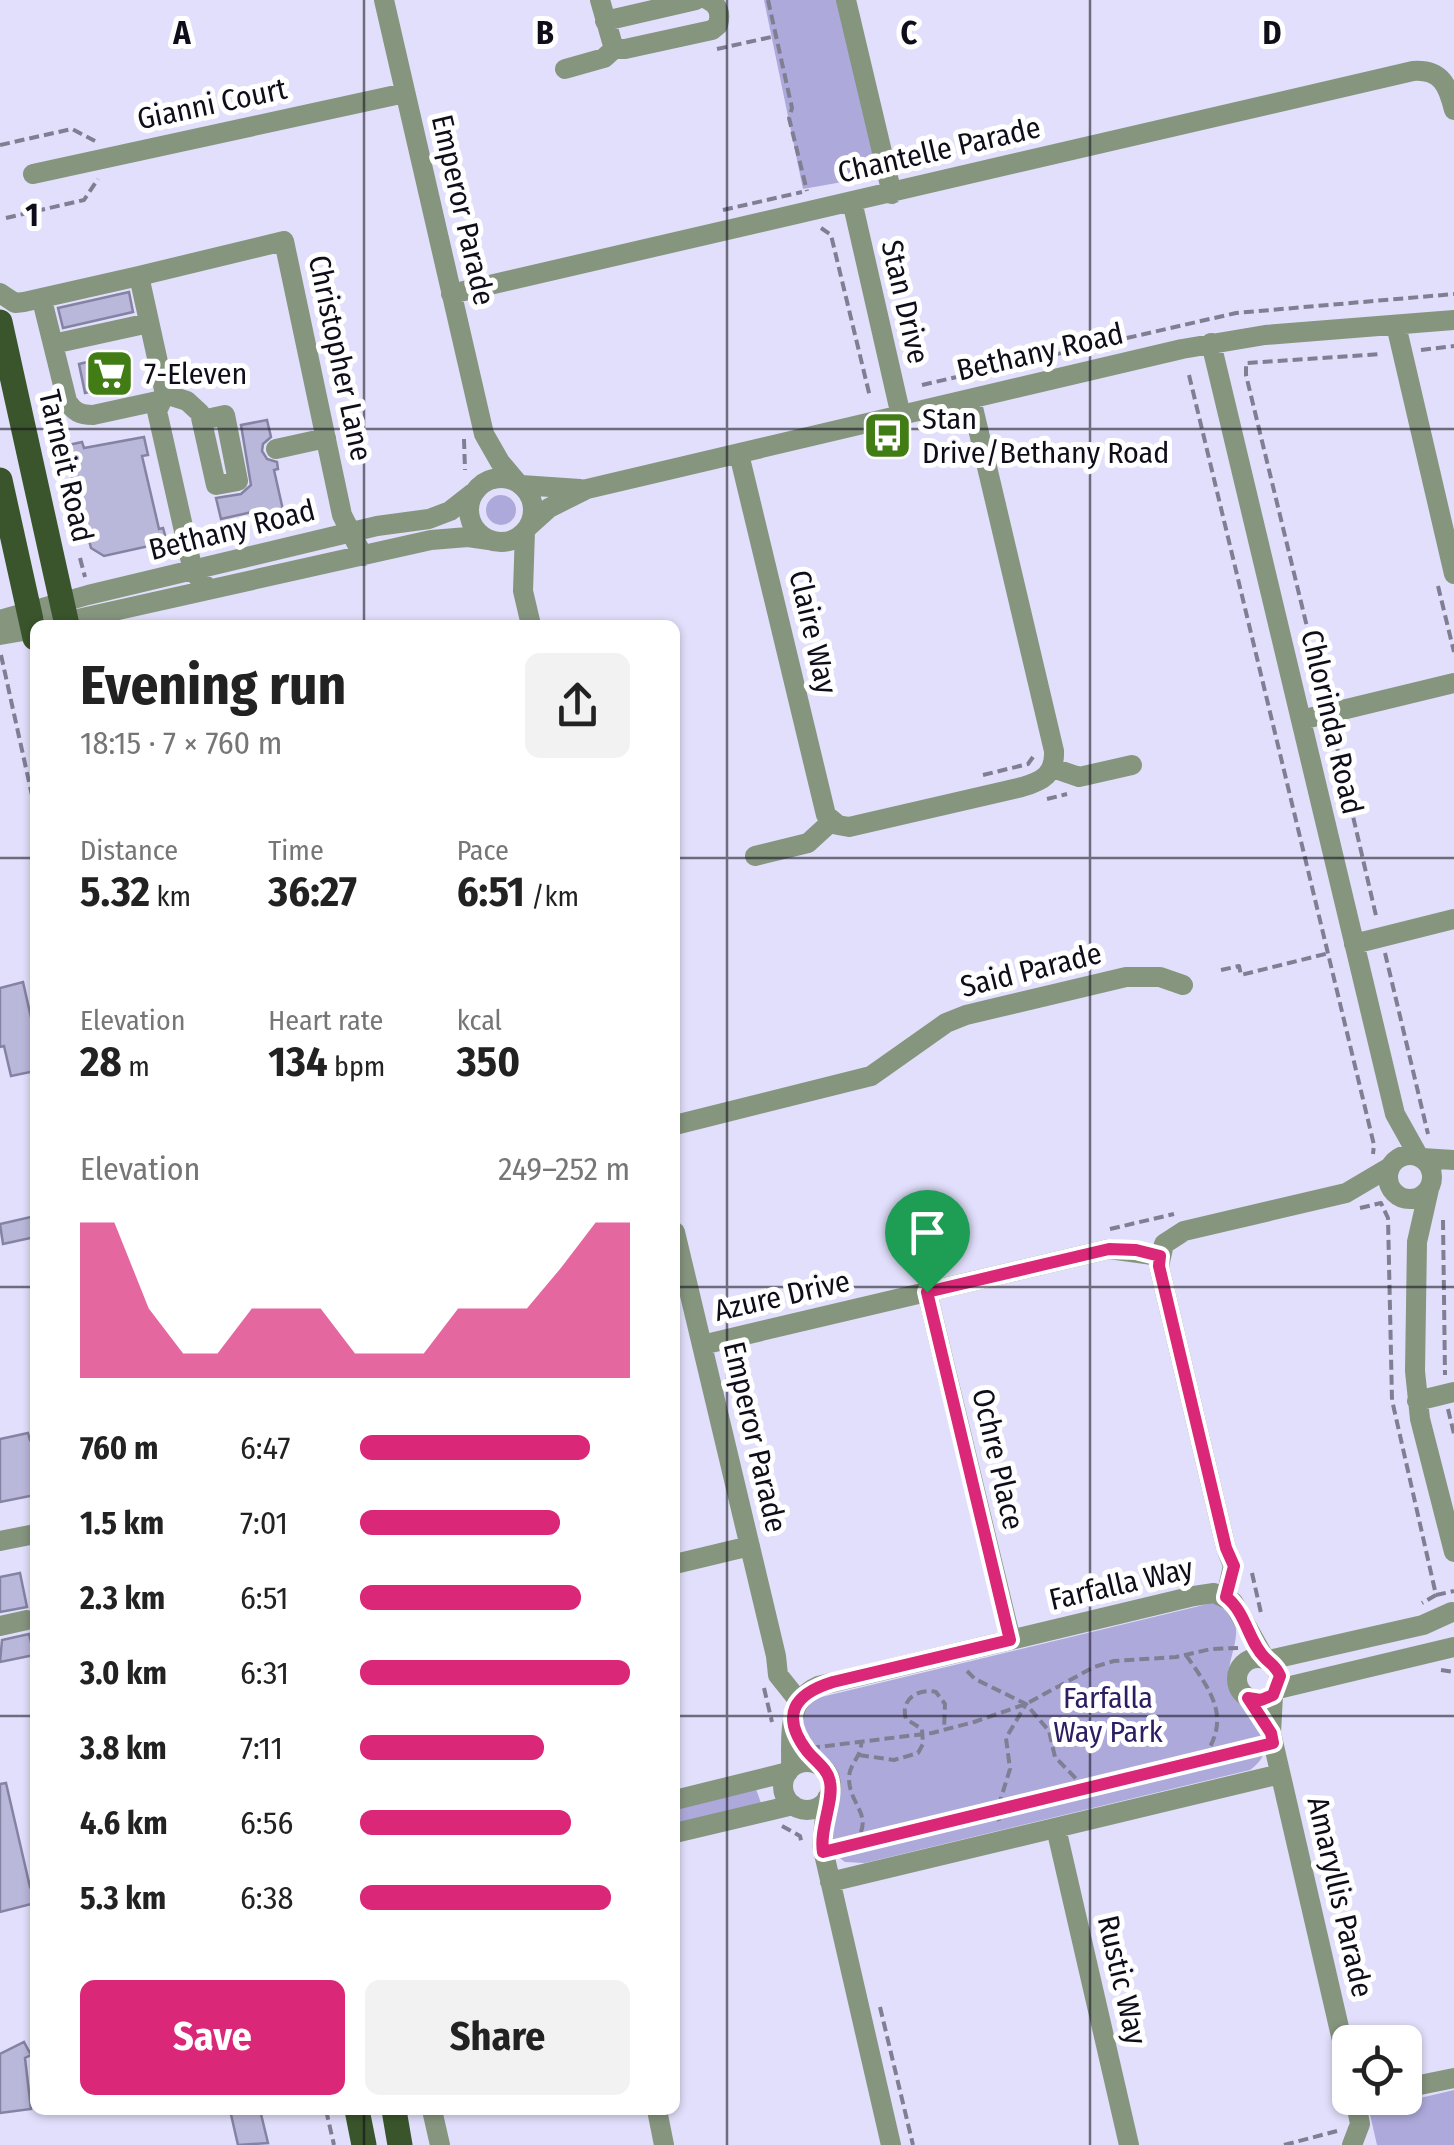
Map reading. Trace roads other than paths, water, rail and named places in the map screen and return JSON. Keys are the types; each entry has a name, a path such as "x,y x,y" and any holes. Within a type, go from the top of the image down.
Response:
{"main road":[{"name":"Tarneit Road","path":"0,322 47,620"},
{"path":"0,480 46,620"},
{"path":"358,2115 364,2145"},
{"path":"395,2115 400,2145"}],"street":[{"name":"Emperor Parade","path":"384,0 484,434 500,462 519,483"},
{"path":"614,48 603,10 696,0"},
{"path":"614,48 625,50 712,30 720,17 717,6 708,0"},
{"path":"846,0 892,194"},
{"path":"565,70 604,58 614,48"},
{"name":"Chantelle Parade","path":"451,294 1413,71 1440,76 1454,110"},
{"name":"Gianni Court","path":"33,174 405,93"},
{"name":"Stan Drive","path":"852,202 901,416"},
{"name":"Christopher Lane","path":"139,276 284,242 342,516 356,531 363,556"},
{"path":"0,293 14,304 139,276 163,397 156,411 193,571 208,589"},
{"path":"42,300 67,401 82,415 163,397 187,401 202,420"},
{"name":"Bethany Road","path":"527,529 549,508 588,489 1211,344 1265,335 1454,320"},
{"path":"53,344 149,323"},
{"path":"1396,325 1454,574"},
{"name":"Chlorinda Road","path":"1211,344 1395,1114 1420,1157"},
{"path":"755,856 808,843 832,821 849,827 1005,791 1044,779 1053,768 1052,741 971,399"},
{"name":"Emperor Parade","path":"475,490 484,434"},
{"path":"276,448 326,438"},
{"name":"Claire Way","path":"739,454 823,805 832,821"},
{"path":"522,591 527,529 533,509 519,483 491,479 475,490 469,502 470,520 474,529 492,541 522,591 529,620"},
{"name":"Bethany Road","path":"519,483 588,489"},
{"name":"Bethany Road","path":"53,620 193,571 440,515 475,490"},
{"path":"492,541 512,540 527,529"},
{"name":"Bethany Road","path":"57,620 446,538 492,541"},
{"name":"Bethany Road","path":"0,620 30,621"},
{"name":"Bethany Road","path":"0,635 30,627"},
{"path":"1301,720 1454,682"},
{"path":"1053,768 1076,776 1132,766"},
{"path":"1354,944 1454,919"},
{"name":"Said Parade","path":"680,1124 871,1076 946,1022 966,1016 1126,976 1160,977 1183,985"},
{"name":"Chlorinda Road","path":"1390,1167 1395,1114"},
{"path":"1344,1202 1405,1155 1454,1160"},
{"path":"1420,1157 1432,1173 1417,1242 1417,1401 1454,1552"},
{"path":"1390,1167 1388,1182 1417,1242"},
{"path":"1275,1692 1280,1676 1238,1608 1220,1595 1226,1548 1159,1266 1162,1250 1184,1231 1344,1202 1397,1196 1416,1199 1454,1170"},
{"name":"Azure Drive","path":"702,1345 1109,1249 1162,1250"},
{"name":"Emperor Parade","path":"680,1253 776,1656 804,1695"},
{"name":"Ochre Place","path":"927,1292 1010,1640"},
{"path":"1417,1401 1450,1393"},
{"path":"0,1541 30,1535"},
{"path":"680,1563 750,1546"},
{"name":"Farfalla Way","path":"804,1695 1010,1640 1220,1595"},
{"path":"1245,1625 1237,1680 1248,1698 1261,1700 1275,1692 1454,1646 1446,1626 1453,1611"},
{"path":"1241,1658 1267,1659 1423,1625 1453,1611"},
{"path":"0,1626 27,1620"},
{"name":"Amaryllis Parade","path":"1275,1692 1272,1738 1338,2025"},
{"path":"804,1695 793,1711 790,1770 784,1793 830,1882 891,2145"},
{"name":"Amaryllis Parade","path":"1248,1698 1272,1738"},
{"path":"793,1724 831,1785 816,1850"},
{"path":"680,1799 790,1770 803,1762 822,1767"},
{"path":"830,1882 1280,1774"},
{"path":"680,1832 794,1806 809,1810 827,1798"},
{"name":"Rustic Way","path":"1056,1828 1129,2145"},
{"path":"1422,2085 1454,2078"},
{"path":"433,2115 440,2145"},
{"path":"657,2115 664,2145"},
{"path":"1352,2145 1360,2124 1358,2115"}],"place":[{"name":"7-Eleven","path":"109,374"},
{"name":"Stan Drive/Bethany Road","path":"887,436"}],"park label":[{"name":"Farfalla Way Park","path":"1108,1715"}]}
